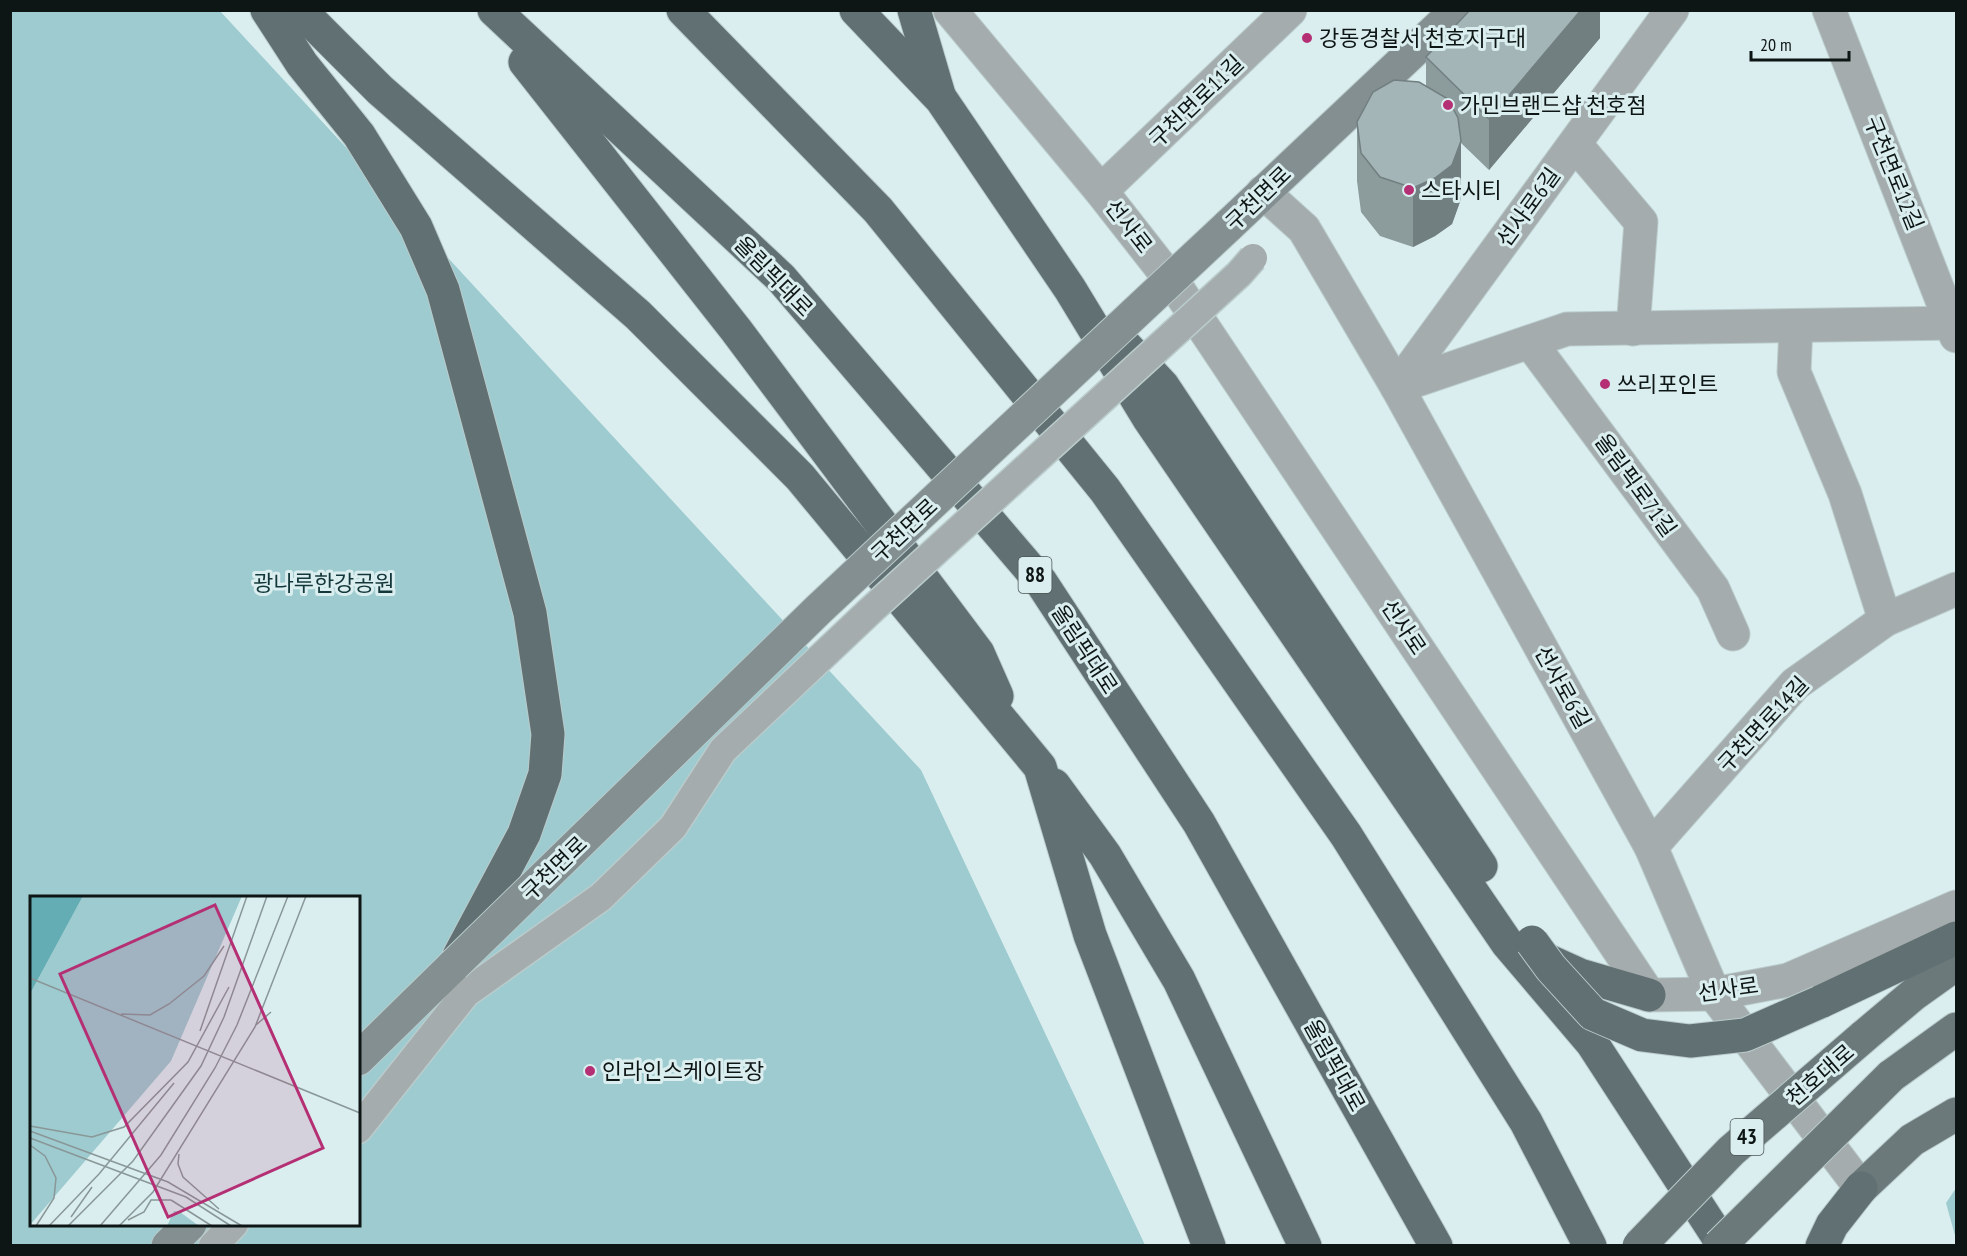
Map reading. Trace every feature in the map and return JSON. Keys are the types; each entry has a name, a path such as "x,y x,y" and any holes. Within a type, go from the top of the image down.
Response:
{"highway":[{"path":"267,10 302,64 359,135 416,227 443,290 530,613 548,734 545,774 524,834 454,965"},
{"path":"300,10 380,90 639,315 801,477 1015,734 1105,855 1179,980 1305,1245"},
{"path":"485,10 736,330 978,653 1015,734"},
{"name":"올림픽대로","path":"494,10 781,278 1041,582 1199,823 1436,1245"},
{"path":"683,10 878,210 1105,490 1346,835 1526,1122 1590,1245"},
{"path":"856,10 941,99 1070,289 1163,386 1520,943 1592,1044 1724,1245"},
{"path":"914,10 941,99"},
{"path":"1040,767 1090,935 1209,1245"},
{"path":"1520,943 1551,969 1593,1014 1642,1035 1689,1041 1745,1035 1956,938"},
{"path":"1520,943 1580,975 1649,995"},
{"path":"1822,1245 1832,1225 1861,1188"}],"main road":[{"name":"구천면로","path":"360,1057 819,609 1457,10"},
{"name":"천호대로","path":"1639,1245 1731,1151 1914,994 1956,964"},
{"name":"43","path":"1719,1245 1891,1076 1956,1029"},
{"path":"1861,1188 1912,1140 1956,1114"},
{"path":"168,1245 188,1226"}],"street":[{"name":"선사로","path":"950,10 1101,191 1177,288 1649,995 1714,994 1788,980 1956,907"},
{"name":"구천면로11길","path":"1101,191 1290,10"},
{"name":"선사로6길","path":"1397,387 1672,10"},
{"name":"구천면로12길","path":"1829,10 1955,328"},
{"name":"선사로6길","path":"1575,144 1641,222 1633,329"},
{"name":"선사로6길","path":"1263,192 1304,229 1397,387 1651,847 1714,994 1861,1188"},
{"path":"360,1126 465,993 601,897 673,827 723,750 870,611 1239,274 1253,258"},
{"path":"1397,387 1567,329 1796,326 1955,328"},
{"path":"1796,326 1794,372 1845,494 1885,620"},
{"name":"올림픽로71길","path":"1530,342 1713,590 1733,634"},
{"name":"구천면로14길","path":"1651,847 1795,684 1885,620 1956,589"},
{"path":"213,1245 232,1226"}],"green space":[{"name":"광나루한강공원","path":"11,11 220,11 921,770 1145,1245 11,1245"},
{"path":"1956,1188 1956,1239 1946,1203"}],"building":[{"path":"1470,10 1581,10 1489,119 1426,57"},
{"path":"1394,80 1419,82 1448,99 1458,118 1461,141 1452,165 1435,178 1413,188 1380,177 1361,153 1357,122 1373,92"}],"place":[{"name":"강동경찰서 천호지구대","path":"1307,38"},
{"name":"가민브랜드샵 천호점","path":"1448,105"},
{"name":"스타시티","path":"1409,190"},
{"name":"쓰리포인트","path":"1605,384"},
{"name":"인라인스케이트장","path":"590,1071"}]}
